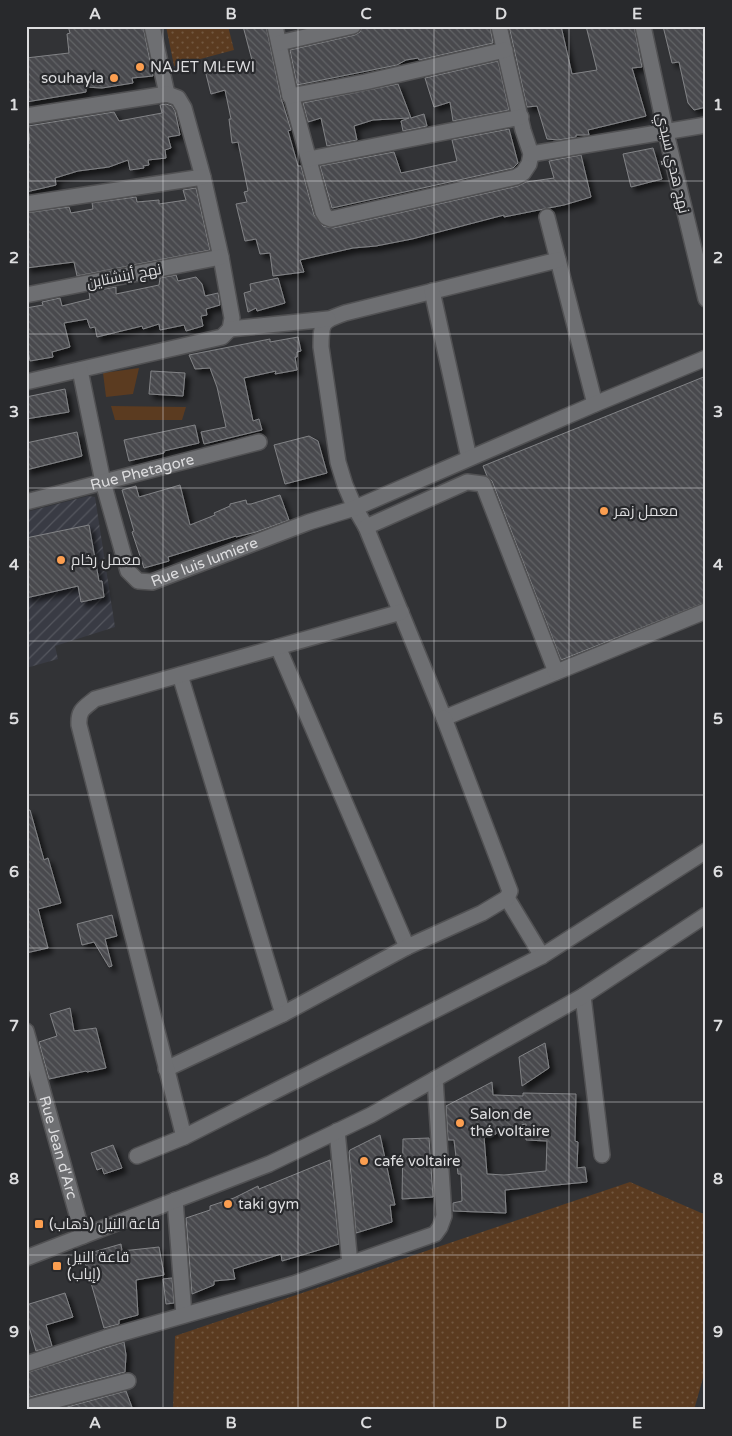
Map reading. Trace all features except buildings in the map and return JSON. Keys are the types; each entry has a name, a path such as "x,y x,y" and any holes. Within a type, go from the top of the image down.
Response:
{"street":[{"path":"152,26 167,94"},
{"path":"275,26 290,96 323,212 326,217 331,219 516,178 523,173 529,164 531,154 499,26"},
{"path":"279,42 353,26"},
{"name":"نهج هدي سيدي","path":"643,26 666,133 706,299"},
{"path":"290,96 505,50"},
{"path":"26,116 167,94 178,98 184,108 203,177 221,257 232,318 230,329 222,337 26,382"},
{"path":"309,159 521,117"},
{"path":"531,154 706,125"},
{"path":"26,204 203,177"},
{"path":"547,217 595,404"},
{"name":"نهج أينشتاين","path":"26,295 221,257"},
{"path":"230,329 328,319 345,313 558,260"},
{"path":"432,291 469,458"},
{"path":"166,1069 283,1014 407,947 482,913 507,898 510,891 444,718 366,527 345,485 338,462 321,346 321,329 328,319"},
{"name":"Rue luis lumiere","path":"80,370 103,482 128,571 138,581 152,582 309,522 355,508 706,358"},
{"name":"Rue Phetagore","path":"26,502 260,442"},
{"path":"366,527 467,482 483,484 556,672"},
{"path":"444,718 706,611"},
{"path":"184,1137 81,735 78,716 82,709 95,699 400,612"},
{"path":"278,647 407,947"},
{"path":"180,675 283,1014"},
{"path":"137,1156 184,1137 542,956 651,888 706,851"},
{"path":"507,898 542,956"},
{"path":"26,1258 269,1164 372,1115 583,996 706,915"},
{"path":"583,996 602,1155"},
{"name":"Rue Jean d'Arc","path":"26,1031 83,1236"},
{"path":"26,1364 184,1314 293,1284 435,1234 444,1216 435,1079"},
{"path":"337,1131 350,1264"},
{"path":"175,1200 184,1314"},
{"path":"26,1408 128,1381"}],"shaded area":[{"path":"166,26 228,26 234,50 174,66"},
{"path":"139,368 133,394 106,397 103,373"},
{"path":"111,406 186,407 182,420 115,420"},
{"name":"معمل رخام","path":"88,496 95,497 115,627 55,646 58,659 26,668 26,512"},
{"path":"630,1182 706,1215 706,1367 694,1410 173,1410 175,1336"}],"place":[{"name":"NAJET MLEWI","path":"140,67"},
{"name":"souhayla","path":"114,78"},
{"name":"معمل زهر","path":"604,511"},
{"name":"معمل رخام","path":"61,560"},
{"name":"Salon de thé voltaire","path":"460,1123"},
{"name":"café voltaire","path":"364,1161"},
{"name":"taki gym","path":"228,1204"},
{"name":"قاعة النيل (ذهاب)","path":"39,1224"},
{"name":"قاعة النيل (إياب)","path":"57,1266"}]}
